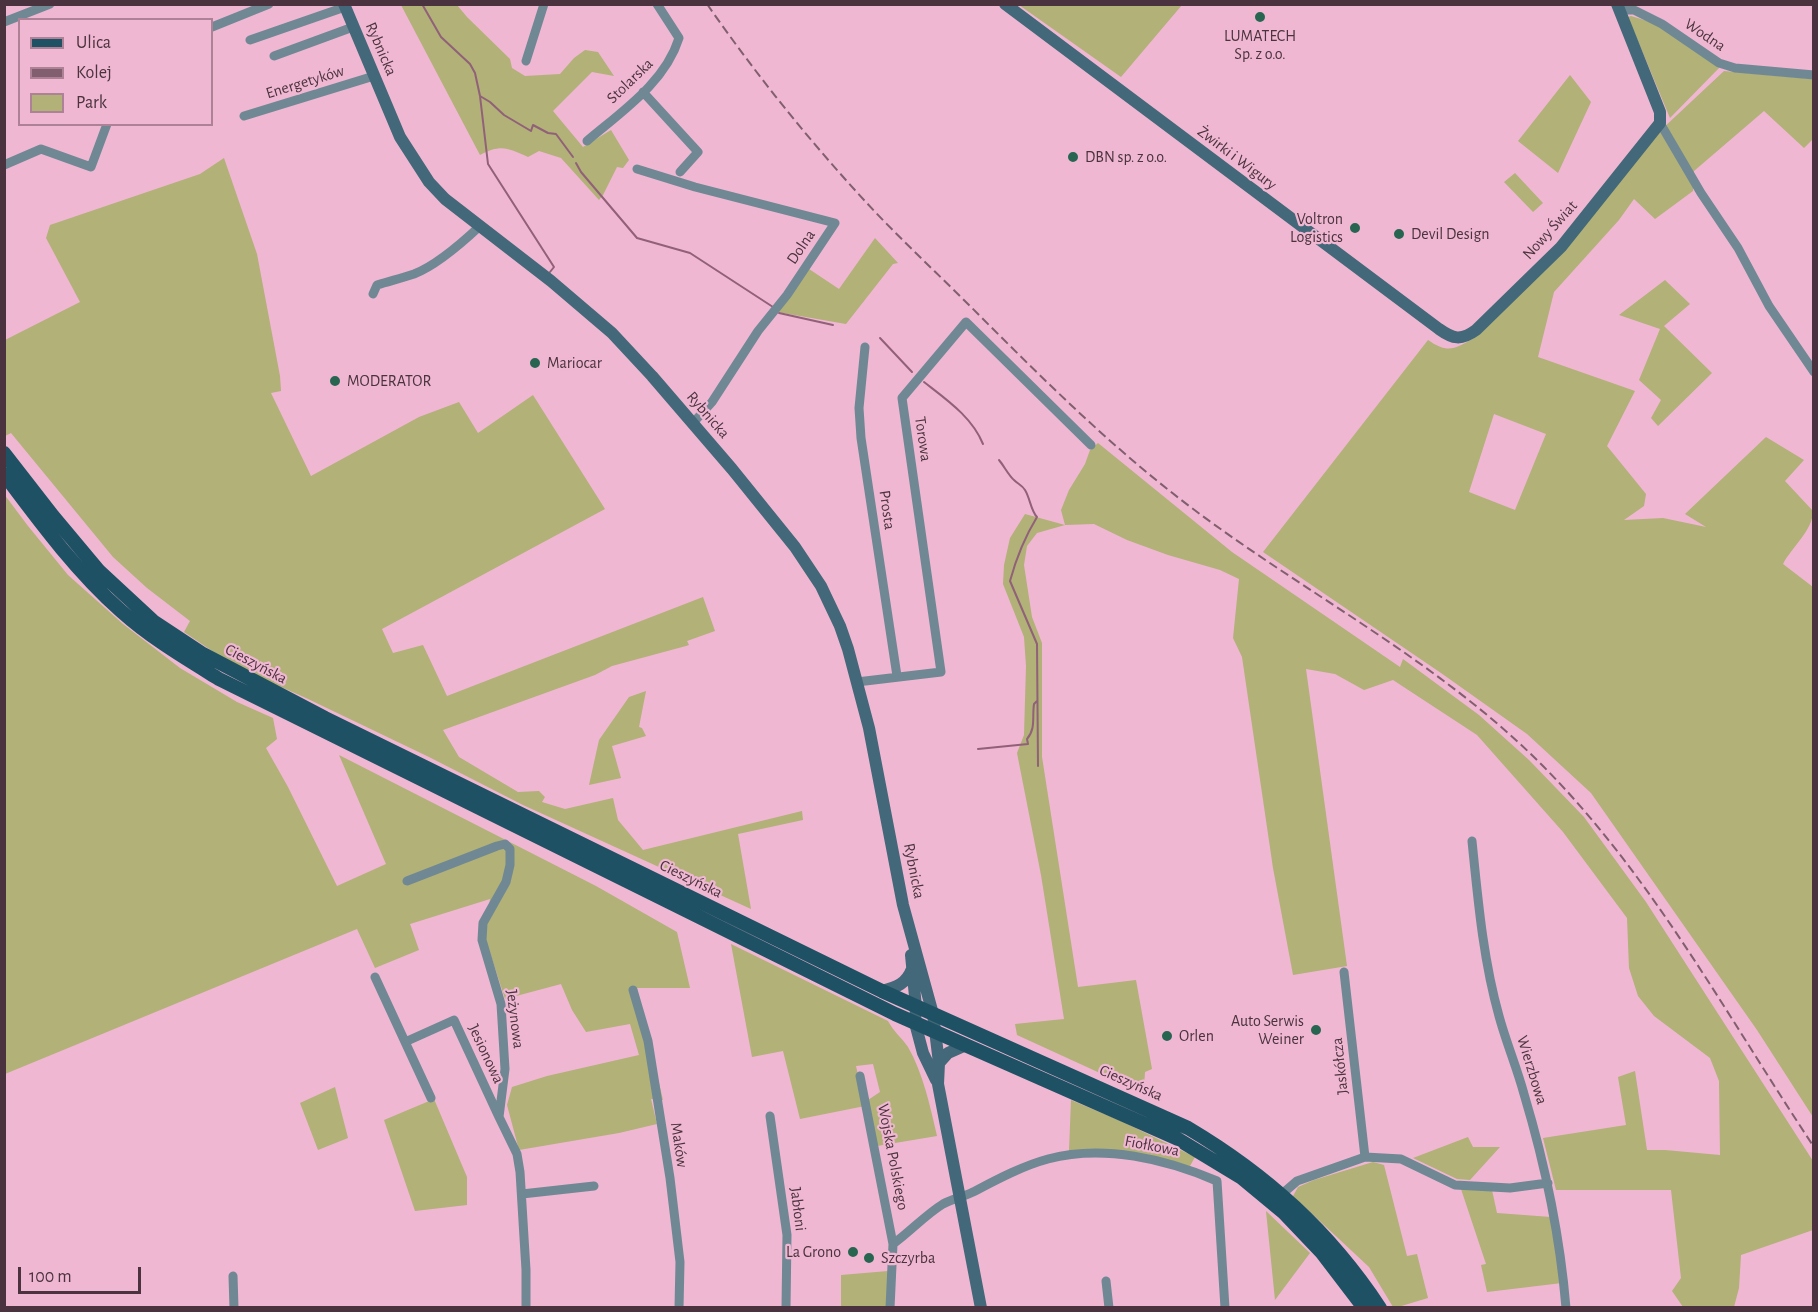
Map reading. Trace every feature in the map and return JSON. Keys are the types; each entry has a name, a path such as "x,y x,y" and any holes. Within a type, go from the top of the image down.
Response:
{"main road":[{"name":"Cieszyńska","path":"4,453 99,571 153,621 203,654 325,718 882,991 1178,1123 1223,1149 1282,1194 1337,1250 1380,1308"},
{"name":"Cieszyńska","path":"4,474 69,556 102,593 160,642 219,679 915,1023 1176,1138 1242,1178 1283,1212 1322,1253 1364,1308"}],"street":[{"path":"4,22 50,4"},
{"path":"213,27 269,4"},
{"path":"526,61 544,4"},
{"name":"Stolarska","path":"587,141 643,92 666,68 679,38 657,4"},
{"name":"Żwirki i Wigury","path":"1005,4 1449,336"},
{"path":"250,40 344,6"},
{"name":"Rybnicka","path":"344,6 400,137 416,164 445,199 603,324 693,423 768,513 813,572 840,626 857,682 869,728 909,929 933,1014"},
{"path":"1618,7 1660,112 1660,123 1701,193 1738,248 1769,306 1814,372"},
{"name":"Wodna","path":"1618,7 1634,10 1662,24 1719,63 1734,68 1814,75"},
{"name":"Energetyków","path":"274,56 353,27"},
{"name":"Energetyków","path":"244,116 374,76"},
{"path":"643,92 698,152 680,172"},
{"name":"Nowy Świat","path":"1449,336 1460,338 1476,330 1561,246 1660,123"},
{"path":"4,165 41,149 92,167 106,126"},
{"name":"Dolna","path":"637,169 695,187 835,224 787,295 758,331 712,402 693,423"},
{"path":"373,294 377,285 416,273 480,226"},
{"name":"Torowa","path":"857,682 941,672 903,398 966,322 1091,445"},
{"name":"Prosta","path":"865,347 860,408 861,438 897,676"},
{"name":"Wierzbowa","path":"1472,841 1486,959 1499,1016 1524,1093 1548,1183 1563,1265 1566,1308"},
{"name":"Jeżynowa","path":"407,881 497,846 505,844 510,849 510,865 506,882 483,923 482,939 501,1004 505,1070 499,1117"},
{"name":"Rybnicka","path":"909,929 916,1006"},
{"path":"882,991 901,986 912,969"},
{"name":"Jaskółcza","path":"1344,972 1365,1157"},
{"path":"375,977 431,1098"},
{"name":"Maków","path":"633,990 648,1041 671,1188 680,1262 679,1308"},
{"path":"916,1006 915,1023 923,1053 938,1083"},
{"path":"933,1014 939,1063 938,1083 981,1308"},
{"name":"Jesionowa","path":"405,1042 454,1020 499,1117"},
{"path":"939,1063 948,1053 966,1045"},
{"name":"Wojska Polskiego","path":"860,1076 892,1244 890,1308"},
{"name":"Jabłoni","path":"770,1116 787,1235 786,1308"},
{"path":"499,1117 517,1154 522,1194 526,1308"},
{"name":"Fiołkowa","path":"961,1198 1046,1159 1072,1154 1097,1152 1129,1156 1192,1170 1217,1181 1225,1308"},
{"path":"1282,1194 1297,1181 1365,1157 1401,1159 1455,1185 1510,1188 1548,1183"},
{"path":"522,1194 594,1186"},
{"name":"Wojska Polskiego","path":"892,1244 942,1205 961,1198"},
{"path":"233,1276 234,1308"},
{"path":"1106,1281 1109,1308"}],"green space":[{"path":"1182,4 1121,77 1019,5"},
{"path":"401,5 457,5 510,59 512,68 525,76 560,74 574,58 585,50 598,52 614,76 592,72 553,111 583,147 611,130 629,160 623,168 617,167 599,200 561,158 539,151 528,157 515,151 499,148 480,155"},
{"path":"1628,17 1661,25 1720,67 1670,118"},
{"path":"1724,71 1813,79 1813,139 1804,148 1764,111 1694,171 1693,191 1655,219 1634,199 1619,220 1554,292 1538,357 1635,391 1607,446 1646,494 1644,506 1624,520 1663,518 1706,527 1685,514 1766,437 1804,460 1785,481 1813,511 1812,518 1806,532 1783,564 1813,587 1813,1117 1757,1030 1591,793 1527,734 1263,552 1428,340 1441,347 1451,348 1474,338 1661,130","holes":["1494,414 1546,434 1515,510 1469,492"]},
{"path":"1570,75 1591,102 1558,173 1518,141"},
{"path":"224,158 257,254 280,376 281,391 271,393 311,476 419,417 459,402 478,433 533,395 605,509 382,629 393,653 423,645 447,696 703,597 715,631 687,641 689,645 612,666 595,675 443,730 459,757 518,792 539,791 545,797 542,802 565,809 613,798 618,820 643,850 802,811 803,820 738,834 751,909 523,805 429,757 236,667 184,632 190,621 147,588 113,557 11,433 5,436 5,340 80,302 46,238 50,225 200,174"},
{"path":"1515,173 1543,203 1533,212 1504,182"},
{"path":"875,238 898,263 893,264 846,324 777,312 809,269 839,289"},
{"path":"1665,280 1690,304 1664,326 1712,373 1658,426 1651,418 1661,400 1639,380 1660,329 1619,315"},
{"path":"1098,443 1232,552 1400,667 1403,659 1479,715 1529,760 1584,817 1646,902 1813,1161 1813,1230 1741,1255 1739,1288 1734,1307 1683,1307 1672,1291 1681,1278 1671,1190 1556,1190 1543,1138 1626,1125 1618,1077 1635,1071 1647,1150 1720,1155 1719,1081 1710,1058 1654,1016 1638,996 1629,968 1627,918 1563,832 1477,735 1393,680 1364,690 1335,674 1306,669 1347,966 1293,975 1273,868 1242,657 1233,638 1239,579 1220,570 1127,540 1094,524 1065,525 1061,510 1069,490 1085,464 1090,450"},
{"path":"4,494 68,575 123,624 180,668 237,702 273,718 277,739 266,748 337,886 386,864 339,755 596,886 677,932 690,988 637,988 663,1100 651,1099 657,1124 619,1133 519,1150 507,1105 512,1087 547,1076 639,1055 630,1024 586,1032 572,1010 561,984 505,999 485,937 490,899 410,924 419,950 375,968 357,929 5,1074"},
{"path":"1025,514 1065,525 1037,533 1027,546 1024,565 1032,617 1042,643 1042,757 1078,987 1136,980 1152,1069 1145,1072 1144,1088 1113,1079 1017,1035 1015,1024 1064,1019 1041,875 1017,753 1024,735 1026,666 1024,637 1003,584 1004,565 1010,538"},
{"path":"646,691 639,727 646,736 612,746 621,778 589,785 599,740 629,697"},
{"path":"731,944 888,1021 908,1047 918,1068 937,1136 877,1146 868,1100 880,1092 873,1064 856,1066 865,1106 800,1119 783,1051 752,1057"},
{"path":"335,1087 348,1138 318,1150 300,1103"},
{"path":"434,1099 467,1177 467,1205 415,1211 384,1120"},
{"path":"1071,1100 1121,1121 1195,1157 1190,1166 1069,1151"},
{"path":"1468,1137 1473,1147 1500,1147 1470,1180 1457,1179 1413,1158"},
{"path":"1373,1162 1384,1165 1407,1256 1417,1254 1428,1298 1398,1307 1393,1307 1369,1267 1293,1196 1298,1187 1314,1180"},
{"path":"1461,1189 1492,1190 1497,1213 1551,1217 1562,1283 1487,1292 1481,1265 1486,1264"},
{"path":"1266,1211 1310,1253 1275,1300"},
{"path":"888,1271 888,1307 841,1308 841,1275"}],"waterway":[{"path":"422,4 441,37 470,64 475,73 488,164 554,267 550,272"},
{"path":"480,96 504,115 531,131 533,125 548,133 556,134 573,157"},
{"path":"576,163 637,238 690,253 773,307"},
{"path":"779,313 833,325"},
{"path":"880,338 912,372"},
{"path":"924,382 966,417 983,444"},
{"path":"999,460 1012,478 1023,487 1037,517 1015,564 1010,581 1037,644 1038,766"},
{"path":"978,749 1028,744 1027,739 1033,727 1034,704 1037,701"}],"railway":[{"path":"707,4 782,105 864,200 1022,358 1099,431 1152,477 1225,532 1366,626 1458,692 1502,727 1543,766 1583,809 1654,901 1814,1147"}],"place":[{"name":"LUMATECH Sp. z o.o.","path":"1260,17"},
{"name":"DBN sp. z o.o.","path":"1073,157"},
{"name":"Voltron Logistics","path":"1355,228"},
{"name":"Devil Design","path":"1399,234"},
{"name":"Mariocar","path":"535,363"},
{"name":"MODERATOR","path":"335,381"},
{"name":"Auto Serwis Weiner","path":"1316,1030"},
{"name":"Orlen","path":"1167,1036"},
{"name":"La Grono","path":"853,1252"},
{"name":"Szczyrba","path":"869,1258"}]}
